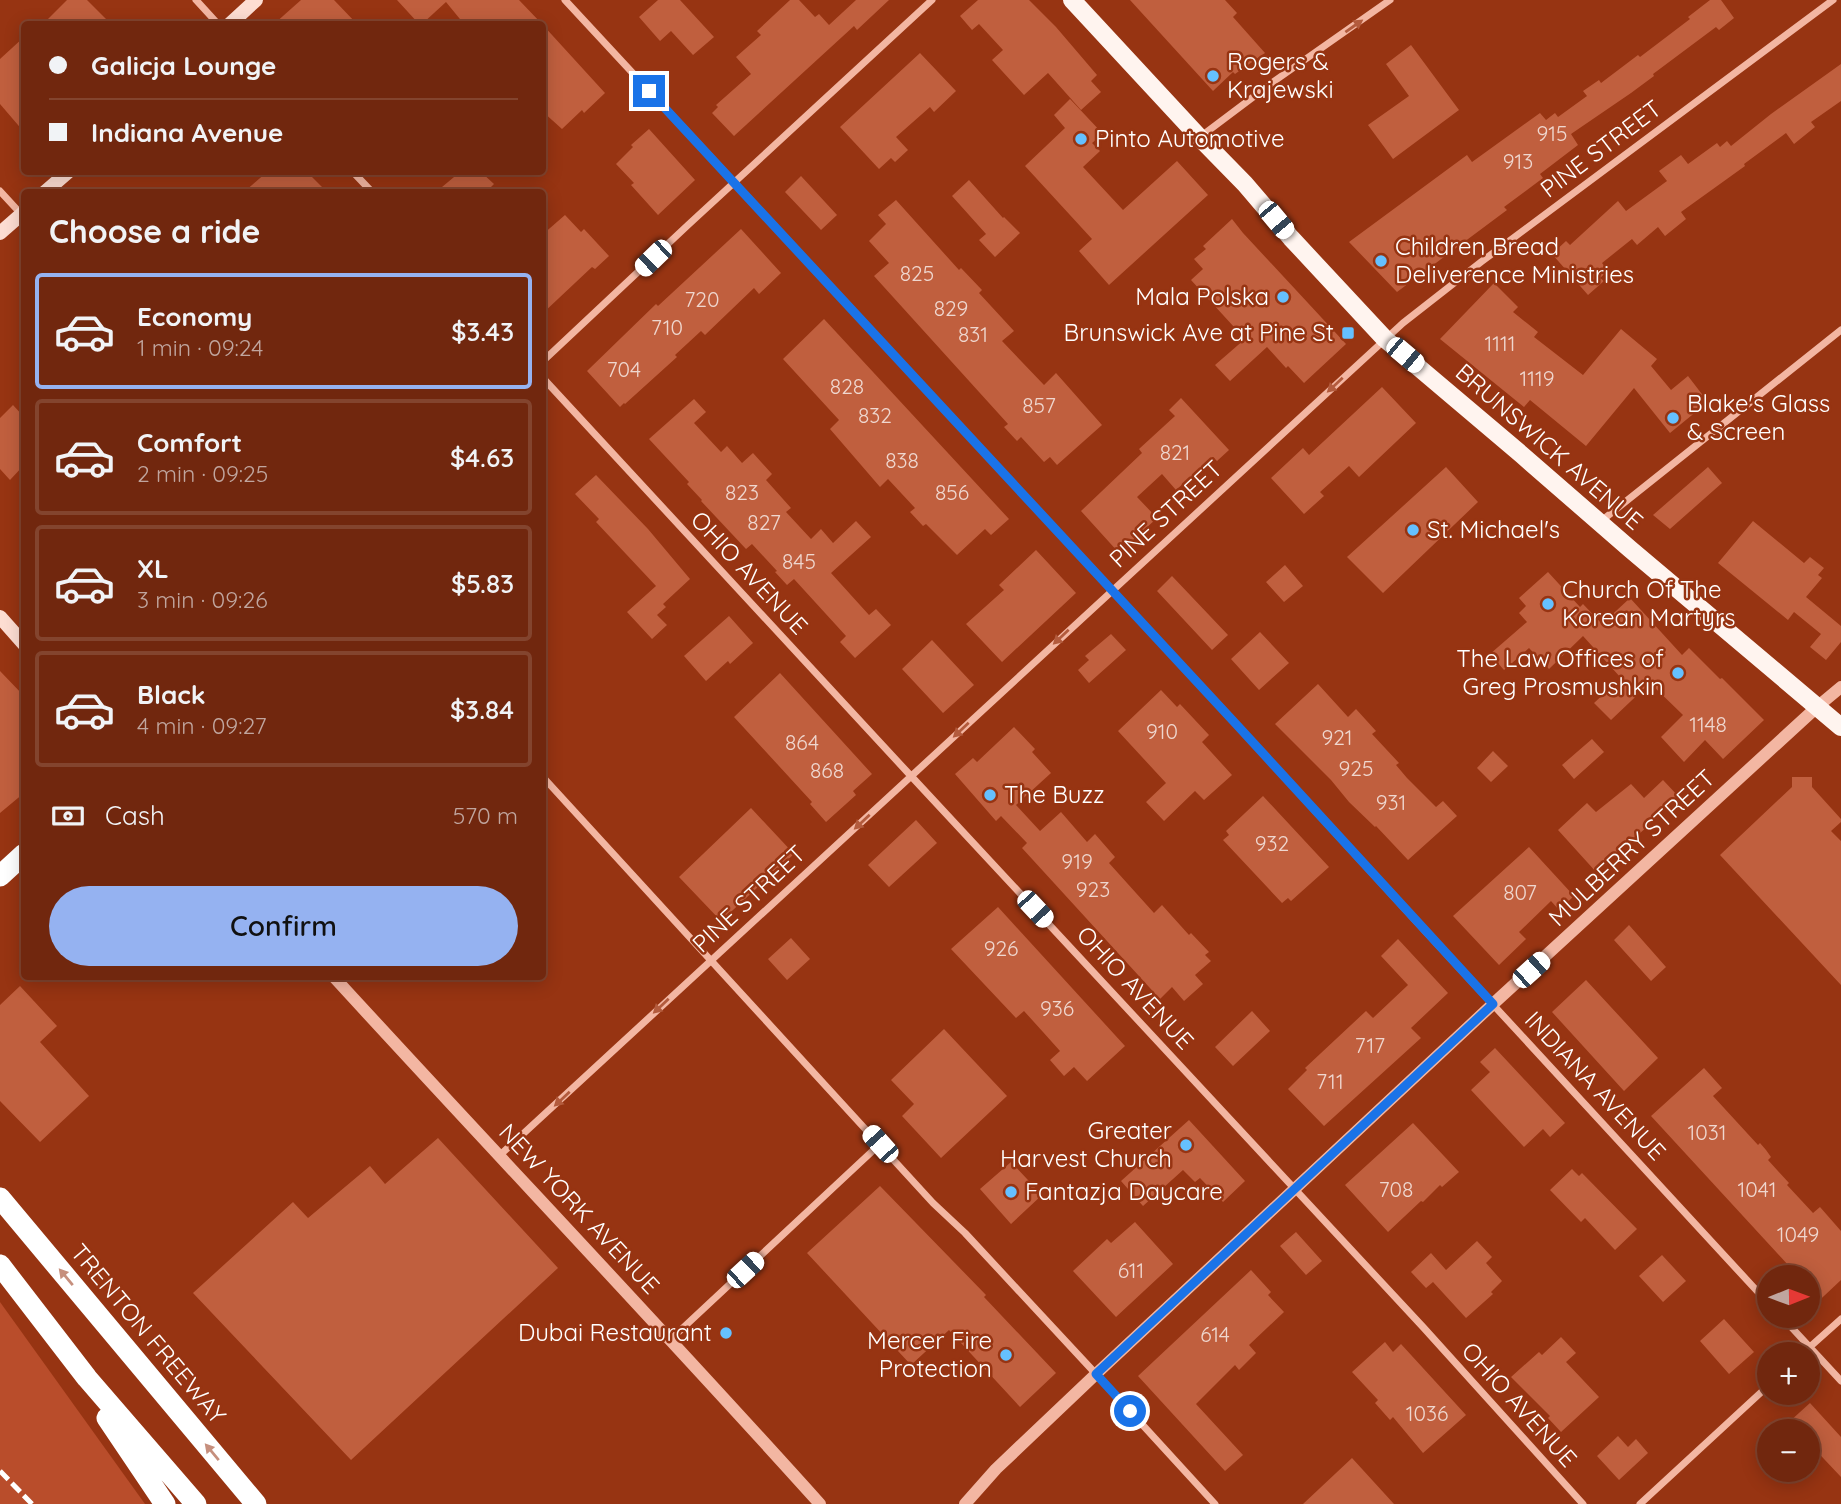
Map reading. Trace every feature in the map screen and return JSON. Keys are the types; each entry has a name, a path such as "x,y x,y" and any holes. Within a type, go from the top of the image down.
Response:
{"highway":[{"path":"0,876 21,857"},
{"name":"TRENTON FREEWAY","path":"0,1198 256,1504"},
{"path":"7,1272 165,1504"},
{"path":"7,1272 87,1378 196,1504"}],"main road":[{"path":"233,21 256,0"},
{"name":"BRUNSWICK AVENUE","path":"1072,0 1245,184 1291,239 1385,339 1841,727"},
{"path":"48,189 65,175"},
{"path":"0,233 21,216"},
{"path":"0,617 21,641"}],"street":[{"path":"196,0 215,21"},
{"name":"INDIANA AVENUE","path":"565,0 1757,1291"},
{"path":"546,358 932,0"},
{"path":"1200,138 1273,82 1390,0"},
{"name":"PINE STREET","path":"499,1157 1402,323 1833,0"},
{"path":"357,175 369,189"},
{"path":"0,191 21,211"},
{"path":"1600,522 1841,330"},
{"name":"OHIO AVENUE","path":"546,381 1423,1327 1583,1504"},
{"name":"MULBERRY STREET","path":"965,1504 996,1469 1294,1189 1841,687"},
{"path":"546,780 933,1203 965,1233 1215,1504"},
{"name":"NEW YORK AVENUE","path":"337,980 820,1504"},
{"path":"670,1340 880,1144"},
{"path":"1816,1342 1841,1319"},
{"path":"1792,1328 1805,1342"},
{"path":"1820,1358 1841,1381"},
{"path":"1640,1504 1757,1396"}],"shaded area":[{"path":"0,1302 145,1504 0,1504"}],"building":[{"path":"67,0 87,0 108,21 46,21"},
{"path":"301,0 334,0 354,21 277,21"},
{"path":"397,0 519,0 539,21 462,21 446,2 425,21 416,21"},
{"path":"658,0 680,0 714,37 693,55 671,31 660,41 639,17"},
{"path":"790,0 799,0 815,17 819,14 829,25 856,0 889,0 857,30 854,26 734,136 712,113 718,107 716,105 751,74 736,57 761,35 757,31"},
{"path":"978,0 1029,0 1097,75 1091,81 1101,92 1081,110 1048,73 1024,95 992,60 1003,50 979,24 972,30 960,16"},
{"path":"1130,0 1225,0 1237,13 1233,17 1265,53 1235,74 1233,72 1213,91"},
{"path":"1710,0 1721,0 1734,18 1719,30 1716,27 1631,93 1571,134 1578,145 1540,174 1543,178 1504,207 1507,210 1397,292 1349,242 1467,155 1472,162 1540,113 1546,120 1555,113 1558,117 1587,96 1583,91 1599,80 1601,83 1638,55 1640,57 1690,19 1688,17"},
{"path":"546,28 605,93 562,129 546,115"},
{"path":"21,40 21,128 0,104 0,59"},
{"path":"1411,45 1459,110 1393,159 1368,125 1409,96 1386,64"},
{"path":"920,53 956,91 934,112 930,107 896,137 908,150 895,162 891,158 879,169 840,127"},
{"path":"1841,64 1841,101 1811,122 1815,127 1794,144 1786,133 1681,212 1686,219 1665,236 1658,227 1637,245 1632,239 1602,263 1608,271 1600,278 1604,281 1588,295 1552,254 1566,241 1570,245 1618,201 1626,211 1667,181 1659,171 1681,155 1688,164 1717,143 1720,147 1727,141 1731,146"},
{"path":"1070,99 1103,134 1092,143 1100,151 1083,167 1123,210 1177,161 1208,195 1109,285 1079,251 1092,239 1025,166 1065,128 1054,115"},
{"path":"649,129 695,180 658,215 616,164 633,147 631,145"},
{"path":"264,175 310,175 324,189 247,189"},
{"path":"456,175 484,175 494,184 489,189 440,189"},
{"path":"801,176 837,215 821,230 785,192"},
{"path":"969,180 1020,233 995,257 979,240 986,234 952,196"},
{"path":"896,200 959,270 961,268 982,290 979,293 1014,331 1002,341 1044,385 1056,373 1102,425 1057,465 1050,457 1044,462 1021,437 1017,441 1004,427 1008,424 874,276 889,263 869,241 886,224 878,215"},
{"path":"565,215 581,232 584,229 609,256 595,269 592,267 546,310 546,232"},
{"path":"1232,219 1346,344 1304,383 1267,347 1230,381 1215,365 1245,339 1191,280 1203,269 1194,259 1206,249 1203,246"},
{"path":"741,229 781,273 759,294 754,288 705,335 701,331 675,355 677,357 620,407 587,371 656,304 658,306"},
{"path":"1494,283 1518,307 1513,312 1538,332 1534,337 1583,375 1621,329 1657,359 1651,366 1671,390 1688,376 1708,402 1670,433 1634,388 1586,446 1530,400 1524,407 1440,339"},
{"path":"824,319 1009,519 991,535 985,529 957,555 910,512 915,508 888,479 880,487 830,429 839,420 783,359"},
{"path":"1382,387 1416,423 1359,477 1349,466 1320,492 1324,496 1304,514 1271,478 1303,448 1309,455"},
{"path":"1181,398 1229,450 1217,461 1213,457 1176,490 1162,474 1137,497 1157,518 1119,553 1081,511 1142,453 1139,449 1175,416 1169,410"},
{"path":"694,399 706,412 694,423 721,452 727,446 742,463 753,453 772,474 766,480 791,508 786,512 811,539 821,529 833,543 856,521 871,537 831,573 869,615 876,609 891,625 855,658 840,642 846,636 794,579 787,585 752,544 746,549 649,439"},
{"path":"13,405 21,414 21,468 10,480 0,469 0,418"},
{"name":"St. Michael's","path":"1446,467 1478,502 1383,593 1347,557"},
{"path":"1708,467 1722,483 1670,529 1653,515"},
{"path":"596,475 648,529 690,579 663,604 666,607 657,615 667,625 652,639 627,612 656,586 596,522 599,519 575,494"},
{"path":"1753,521 1804,563 1810,557 1824,568 1818,575 1822,578 1806,597 1841,626 1841,642 1826,660 1810,647 1821,634 1794,612 1788,620 1718,563"},
{"path":"1036,550 1076,593 1002,662 966,624 1004,590 999,585"},
{"path":"1285,565 1303,586 1284,602 1266,582"},
{"path":"1548,572 1580,607 1583,604 1602,624 1630,598 1682,655 1689,648 1764,720 1723,759 1705,740 1684,762 1661,737 1683,715 1650,683 1611,720 1594,703 1621,678 1583,636 1549,669 1529,648 1504,670 1490,654 1527,622 1519,613 1526,606 1519,598"},
{"path":"1172,576 1228,635 1212,650 1157,591"},
{"path":"729,616 753,643 706,681 684,656"},
{"path":"1260,632 1289,663 1259,690 1231,659"},
{"path":"1111,634 1126,650 1089,683 1078,670 1089,660 1085,656"},
{"path":"932,640 974,685 943,713 902,669"},
{"path":"0,671 21,693 21,796 0,813"},
{"path":"780,673 872,774 853,791 856,795 826,822 810,804 812,802 734,717"},
{"path":"1318,684 1348,717 1356,709 1376,731 1372,734 1399,763 1396,765 1407,778 1436,807 1443,801 1457,816 1408,860 1275,724"},
{"path":"1161,690 1177,707 1180,704 1209,735 1202,742 1232,775 1204,800 1195,791 1164,821 1146,802 1166,783 1118,731"},
{"path":"1014,727 1035,749 1032,752 1051,773 1016,805 1040,831 1061,812 1087,842 1095,834 1115,857 1109,863 1154,913 1162,905 1189,935 1191,933 1209,952 1205,955 1211,961 1195,975 1203,984 1184,1001 1172,987 1160,999 1022,848 1027,843 1001,816 996,821 955,774 973,758 977,762"},
{"path":"1592,739 1604,752 1574,779 1562,765"},
{"path":"1493,751 1508,766 1491,782 1477,768"},
{"path":"1792,777 1812,777 1812,787 1841,819 1831,831 1841,841 1841,985 1720,855 1792,787"},
{"path":"1663,780 1679,797 1597,873 1558,830 1587,803 1596,812 1631,784 1644,798"},
{"path":"1263,796 1329,867 1291,901 1288,898 1282,903 1223,840 1229,835 1226,831"},
{"path":"751,808 794,854 721,921 679,877"},
{"path":"916,820 937,843 889,887 868,865"},
{"path":"1529,847 1574,896 1559,910 1551,901 1519,932 1526,939 1499,965 1453,916"},
{"path":"998,907 1125,1046 1087,1081 1074,1067 1064,1076 1050,1060 1060,1051 1024,1011 1016,1018 951,949"},
{"path":"1629,925 1666,967 1651,981 1614,940"},
{"path":"791,938 810,959 787,980 768,959"},
{"path":"1398,939 1448,993 1411,1028 1421,1038 1324,1126 1288,1089 1307,1070 1305,1068 1366,1011 1373,1018 1408,985 1381,956"},
{"path":"1586,980 1658,1058 1624,1091 1552,1012"},
{"path":"20,986 57,1026 40,1042 89,1096 40,1142 0,1101 0,1005"},
{"path":"1252,1011 1270,1031 1233,1066 1215,1047"},
{"path":"944,1029 1007,1096 941,1158 902,1116 914,1104 891,1080"},
{"path":"1495,1048 1565,1123 1550,1137 1543,1129 1524,1147 1471,1090 1490,1072 1480,1062"},
{"path":"1704,1068 1722,1088 1713,1096 1758,1145 1760,1143 1766,1150 1771,1157 1768,1160 1789,1183 1787,1185 1813,1213 1820,1207 1841,1231 1841,1280 1820,1300 1820,1265 1788,1265 1651,1116"},
{"name":"Greater Harvest Church","path":"1189,1120 1245,1181 1223,1202 1200,1178 1195,1182 1183,1170 1143,1206 1121,1181"},
{"path":"1413,1123 1459,1172 1421,1201 1388,1232 1345,1185"},
{"path":"438,1138 558,1268 351,1460 193,1293 293,1202 308,1218 370,1166 385,1184"},
{"name":"Fantazja Daycare","path":"1011,1162 1042,1195 1011,1224 980,1189"},
{"path":"1572,1169 1579,1176 1582,1173 1637,1229 1615,1250 1585,1218 1581,1222 1550,1190"},
{"path":"880,1186 986,1295 984,1297 1056,1373 1020,1407 949,1330 911,1365 807,1253"},
{"path":"1135,1222 1173,1264 1116,1317 1073,1271 1107,1239 1111,1243"},
{"path":"1296,1232 1322,1261 1306,1275 1280,1246"},
{"path":"1477,1241 1492,1257 1486,1263 1502,1281 1491,1292 1493,1294 1466,1318 1433,1282 1426,1288 1411,1272 1431,1253 1446,1270"},
{"path":"1662,1255 1686,1281 1663,1302 1639,1276"},
{"path":"1251,1270 1271,1292 1268,1295 1284,1312 1249,1345 1256,1353 1239,1370 1235,1365 1196,1404 1243,1455 1225,1471 1138,1376"},
{"path":"1724,1319 1754,1352 1729,1374 1700,1341"},
{"path":"1561,1337 1576,1353 1566,1362 1599,1397 1561,1432 1548,1418 1550,1416 1511,1377 1539,1352 1542,1355"},
{"path":"1385,1342 1393,1352 1401,1344 1466,1415 1423,1453 1393,1417 1390,1420 1375,1403 1378,1400 1352,1372"},
{"path":"1808,1405 1812,1405 1841,1437 1841,1477 1820,1455 1820,1419 1792,1419"},
{"path":"1618,1436 1628,1447 1636,1439 1648,1453 1619,1480 1597,1456"},
{"path":"1352,1458 1394,1504 1303,1504"}],"railway":[{"path":"0,1471 32,1504"}],"place":[{"name":"Rogers & Krajewski","path":"1213,76"},
{"name":"Pinto Automotive","path":"1081,139"},
{"name":"Children Bread Deliverence Ministries","path":"1381,261"},
{"name":"Mala Polska","path":"1283,297"},
{"name":"Brunswick Ave at Pine St","path":"1348,333"},
{"name":"Blake's Glass & Screen","path":"1673,418"},
{"name":"St. Michael's","path":"1413,530"},
{"name":"Church Of The Korean Martyrs","path":"1548,604"},
{"name":"The Law Offices of Greg Prosmushkin","path":"1678,673"},
{"name":"The Buzz","path":"990,795"},
{"name":"Greater Harvest Church","path":"1186,1145"},
{"name":"Fantazja Daycare","path":"1011,1192"},
{"name":"Dubai Restaurant","path":"726,1333"},
{"name":"Mercer Fire Protection","path":"1006,1355"}],"route":[{"path":"649,91 1493,1004 1096,1374 1130,1411"}]}
